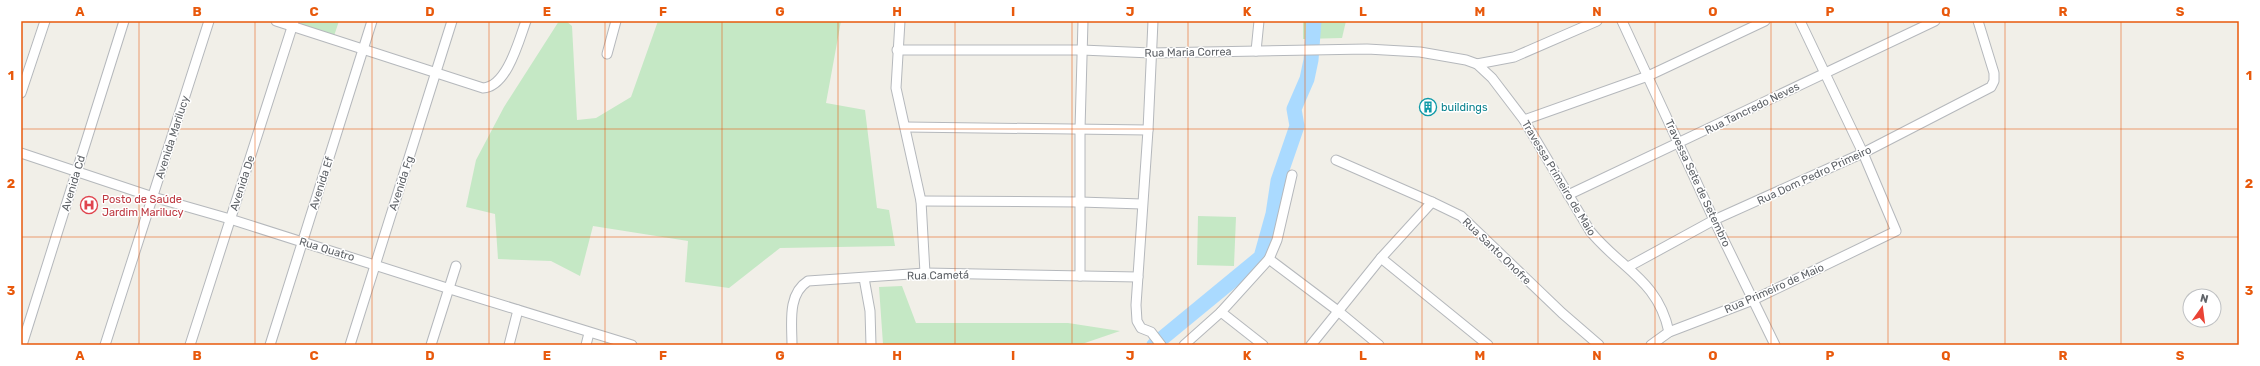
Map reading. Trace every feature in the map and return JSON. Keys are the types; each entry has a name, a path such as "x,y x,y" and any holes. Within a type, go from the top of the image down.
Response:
{"street":[{"path":"21,93 45,21"},
{"name":"Avenida Cd","path":"22,345 124,21"},
{"name":"Avenida Marilucy","path":"105,345 209,21"},
{"path":"276,21 293,24 363,50 436,72 479,87 487,88 497,82 514,56 526,21"},
{"name":"Avenida Ef","path":"270,345 372,21"},
{"name":"Avenida Fg","path":"350,345 452,21"},
{"path":"607,54 616,21"},
{"path":"900,21 897,50 896,88 922,201 925,273"},
{"path":"1080,276 1080,129 1083,21"},
{"path":"1153,21 1148,130 1136,305 1137,321 1141,328 1151,332 1161,345"},
{"path":"1256,51 1258,21"},
{"path":"1477,64 1514,57 1597,21"},
{"name":"Travessa Sete de Setembro","path":"1622,21 1680,143 1714,220 1775,345"},
{"path":"1524,120 1648,76 1764,21"},
{"path":"1800,21 1824,74 1864,153"},
{"name":"Rua Tancredo Neves","path":"1568,195 1824,74 1922,24 1935,21"},
{"name":"Rua Dom Pedro Primeiro","path":"1628,267 1714,220 1864,153 1991,87 1994,77 1978,21"},
{"name":"Avenida De","path":"190,345 293,24"},
{"name":"Rua Maria Correa","path":"897,50 1082,50 1151,53 1367,49 1420,52 1453,57 1477,64"},
{"name":"Travessa Primeiro de Maio","path":"1477,64 1492,78 1524,120 1568,195 1597,240 1628,267 1653,292 1665,313 1670,332"},
{"path":"906,127 1148,130"},
{"name":"Rua Quatro","path":"21,153 77,170 153,197 302,241 376,264 450,290 632,345"},
{"name":"Rua Primeiro de Maio","path":"1651,345 1670,332 1753,300 1896,231 1864,153"},
{"name":"Rua Santo Onofre","path":"1336,160 1461,216 1556,308 1599,345"},
{"path":"1184,345 1221,312 1270,260 1277,240 1292,174"},
{"path":"922,201 1142,204"},
{"path":"1311,345 1381,258 1432,202"},
{"path":"1381,258 1488,345"},
{"path":"1270,260 1338,311 1379,345"},
{"path":"431,345 450,290 456,266"},
{"name":"Rua Cametá","path":"792,345 794,300 802,285 808,281 925,273 1138,277"},
{"path":"864,278 870,311 871,345"},
{"path":"509,345 518,310"},
{"path":"1221,312 1263,345"},
{"path":"586,345 589,333"}],"green space":[{"path":"301,21 339,21 334,36 300,25"},
{"path":"559,21 566,21 572,26 577,120 596,118 631,97 658,21 841,21 826,103 865,110 877,208 889,210 895,246 780,248 729,288 685,282 688,241 593,226 580,276 551,261 498,259 495,214 466,207 476,160 504,107"},
{"path":"1303,21 1346,21 1342,38 1303,39"},
{"path":"1198,216 1236,217 1234,266 1197,265"},
{"path":"902,286 916,323 1068,323 1120,331 1079,345 883,344 879,287"}],"waterway":[{"path":"1154,345 1261,257 1273,214 1278,181 1297,126 1294,109 1307,79 1311,60 1314,21"}],"place":[{"name":"buildings","path":"1428,107"},
{"name":"Posto de Saúde Jardim Marilucy","path":"89,205"}]}
